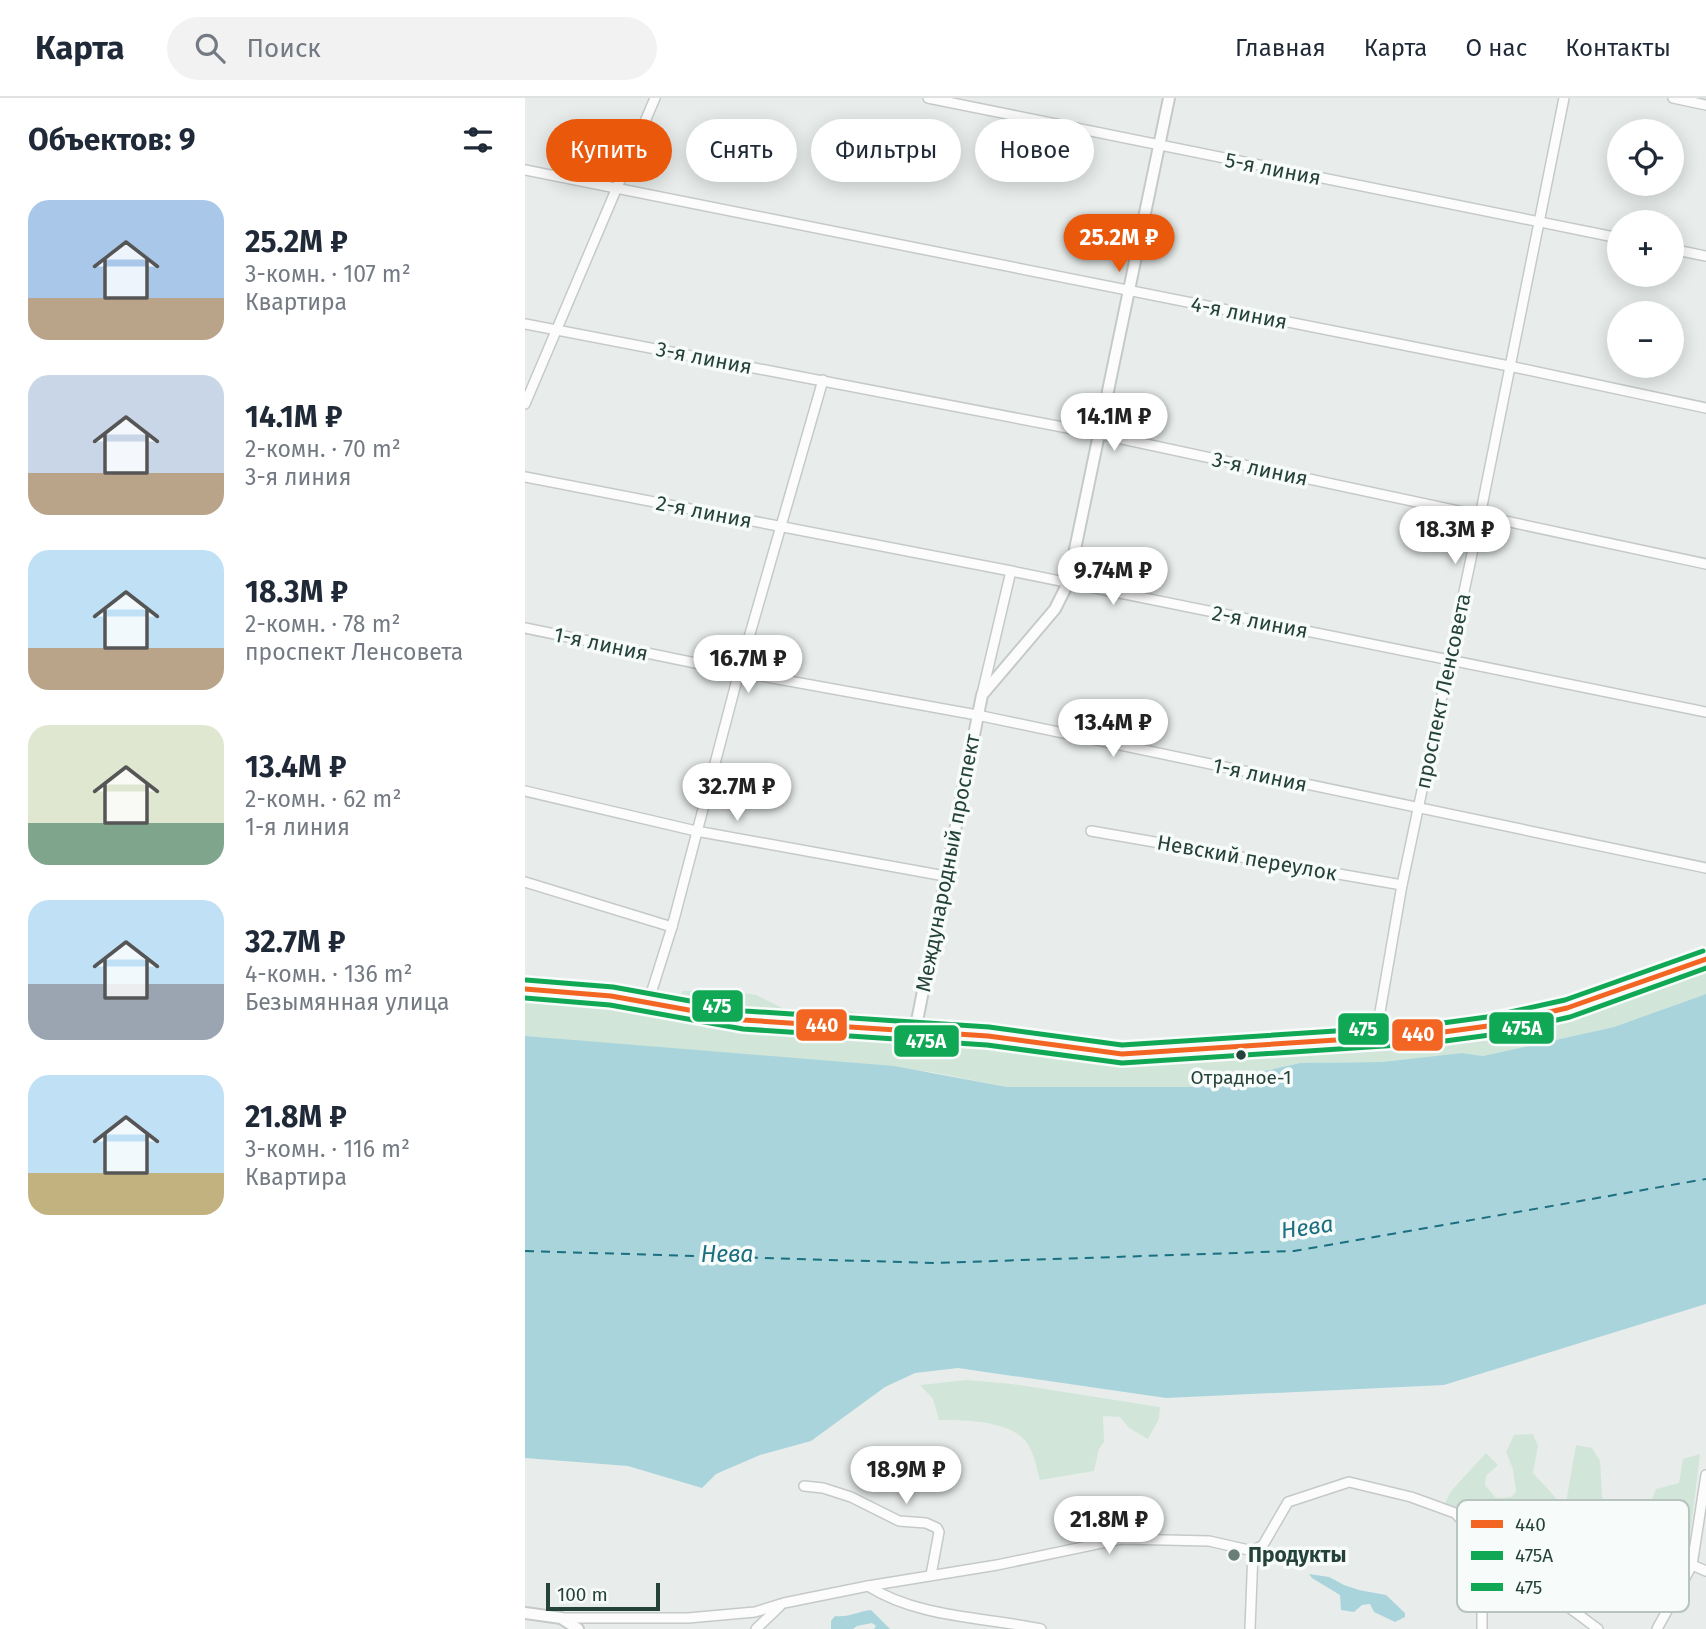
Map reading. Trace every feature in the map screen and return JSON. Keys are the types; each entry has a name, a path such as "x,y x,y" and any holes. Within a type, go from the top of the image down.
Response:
{"main road":[{"path":"525,989 611,996 744,1020 1031,1040 1122,1054 1378,1038 1474,1028 1546,1014 1706,959"}],"street":[{"path":"525,404 655,98"},
{"name":"5-я линия","path":"928,98 1607,236"},
{"name":"Международный проспект","path":"982,695 1055,609 1067,583 1169,98"},
{"name":"проспект Ленсовета","path":"1378,1038 1402,885 1481,516 1564,98"},
{"path":"1673,98 1706,105"},
{"name":"4-я линия","path":"525,170 1509,366 1706,408"},
{"path":"1684,252 1706,256"},
{"name":"3-я линия","path":"525,324 1098,434 1706,564"},
{"path":"648,1003 672,928 739,672 823,380"},
{"name":"2-я линия","path":"525,477 1010,571 1706,712"},
{"name":"Международный проспект","path":"915,1031 977,715 1010,571"},
{"name":"1-я линия","path":"525,628 739,672 977,715 1706,868"},
{"path":"525,791 696,831 945,876"},
{"name":"Невский переулок","path":"1091,831 1402,885"},
{"path":"525,882 672,928"},
{"path":"1689,1570 1706,1475"},
{"path":"527,1615 561,1618 688,1618 755,1612 784,1603 868,1586 997,1565 1121,1539 1209,1541 1253,1551 1263,1545 1288,1502 1349,1482 1411,1497 1457,1515"},
{"path":"804,1486 823,1488 851,1497 899,1521 926,1523 937,1528 939,1532 931,1575"},
{"path":"1250,1629 1253,1551"},
{"path":"1692,1564 1706,1571"},
{"path":"868,1586 899,1602 921,1608 1016,1627 1041,1629"},
{"path":"756,1629 784,1603"},
{"path":"1575,1612 1598,1629"},
{"path":"1657,1629 1666,1612"},
{"path":"561,1618 578,1629"}],"green space":[{"path":"1706,965 1706,994 1614,1027 1483,1056 1462,1053 1382,1062 1300,1063 1193,1087 1007,1087 932,1072 525,1036 525,998 580,999 622,1004 744,1028 1026,1047 1123,1061 1228,1059 1279,1051 1430,1040"},
{"path":"720,989 756,995 786,1010 826,1007 863,1014 865,1019 809,1019 806,1013 801,1012 795,1017 756,1015 745,1007 730,1011 724,1007 716,1009 705,1006 706,997 698,996 681,1002 678,997 683,991"},
{"path":"967,1380 1012,1384 1160,1407 1159,1419 1148,1439 1129,1428 1120,1417 1103,1416 1104,1442 1099,1449 1094,1471 1040,1480 1032,1452 1023,1439 1014,1432 989,1424 939,1420 933,1399 920,1385"},
{"path":"1533,1434 1538,1446 1533,1473 1556,1500 1457,1500 1457,1510 1445,1503 1452,1490 1486,1453 1498,1465 1486,1476 1485,1485 1496,1498 1511,1497 1516,1492 1513,1469 1506,1452 1514,1435"},
{"path":"1576,1445 1592,1448 1600,1461 1602,1500 1567,1500"},
{"path":"1700,1454 1689,1544 1689,1500 1652,1500 1656,1489 1679,1483 1683,1459"}],"water":[{"name":"Нева","path":"1706,994 1706,1304 1444,1385 1166,1398 958,1368 915,1373 885,1387 811,1441 760,1455 716,1474 702,1488 628,1466 525,1458 525,1036 894,1066 1007,1087 1193,1087 1300,1063 1382,1062 1462,1053 1483,1056 1614,1027"},
{"path":"1309,1574 1329,1577 1359,1590 1386,1595 1405,1613 1405,1617 1395,1622 1374,1612 1370,1604 1362,1605 1354,1612 1341,1610 1340,1595"},
{"path":"871,1610 890,1629 874,1629 876,1626 872,1623 853,1629 831,1629 831,1621 835,1616"}],"ferry route":[{"path":"525,1251 934,1263 1294,1251 1706,1179"}],"transit line":[{"name":"475","path":"526,980 613,987 745,1011 989,1027 1122,1045 1428,1025 1487,1017 1565,1000 1703,951"},
{"name":"440","path":"525,989 611,996 744,1020 988,1036 1122,1054 1429,1034 1488,1026 1567,1008 1706,959"},
{"name":"475А","path":"525,998 610,1005 743,1029 987,1045 1122,1063 1430,1043 1490,1035 1570,1017 1706,968"}],"place":[{"name":"Отрадное-1","path":"1241,1055"},
{"name":"Продукты","path":"1234,1555"}]}
